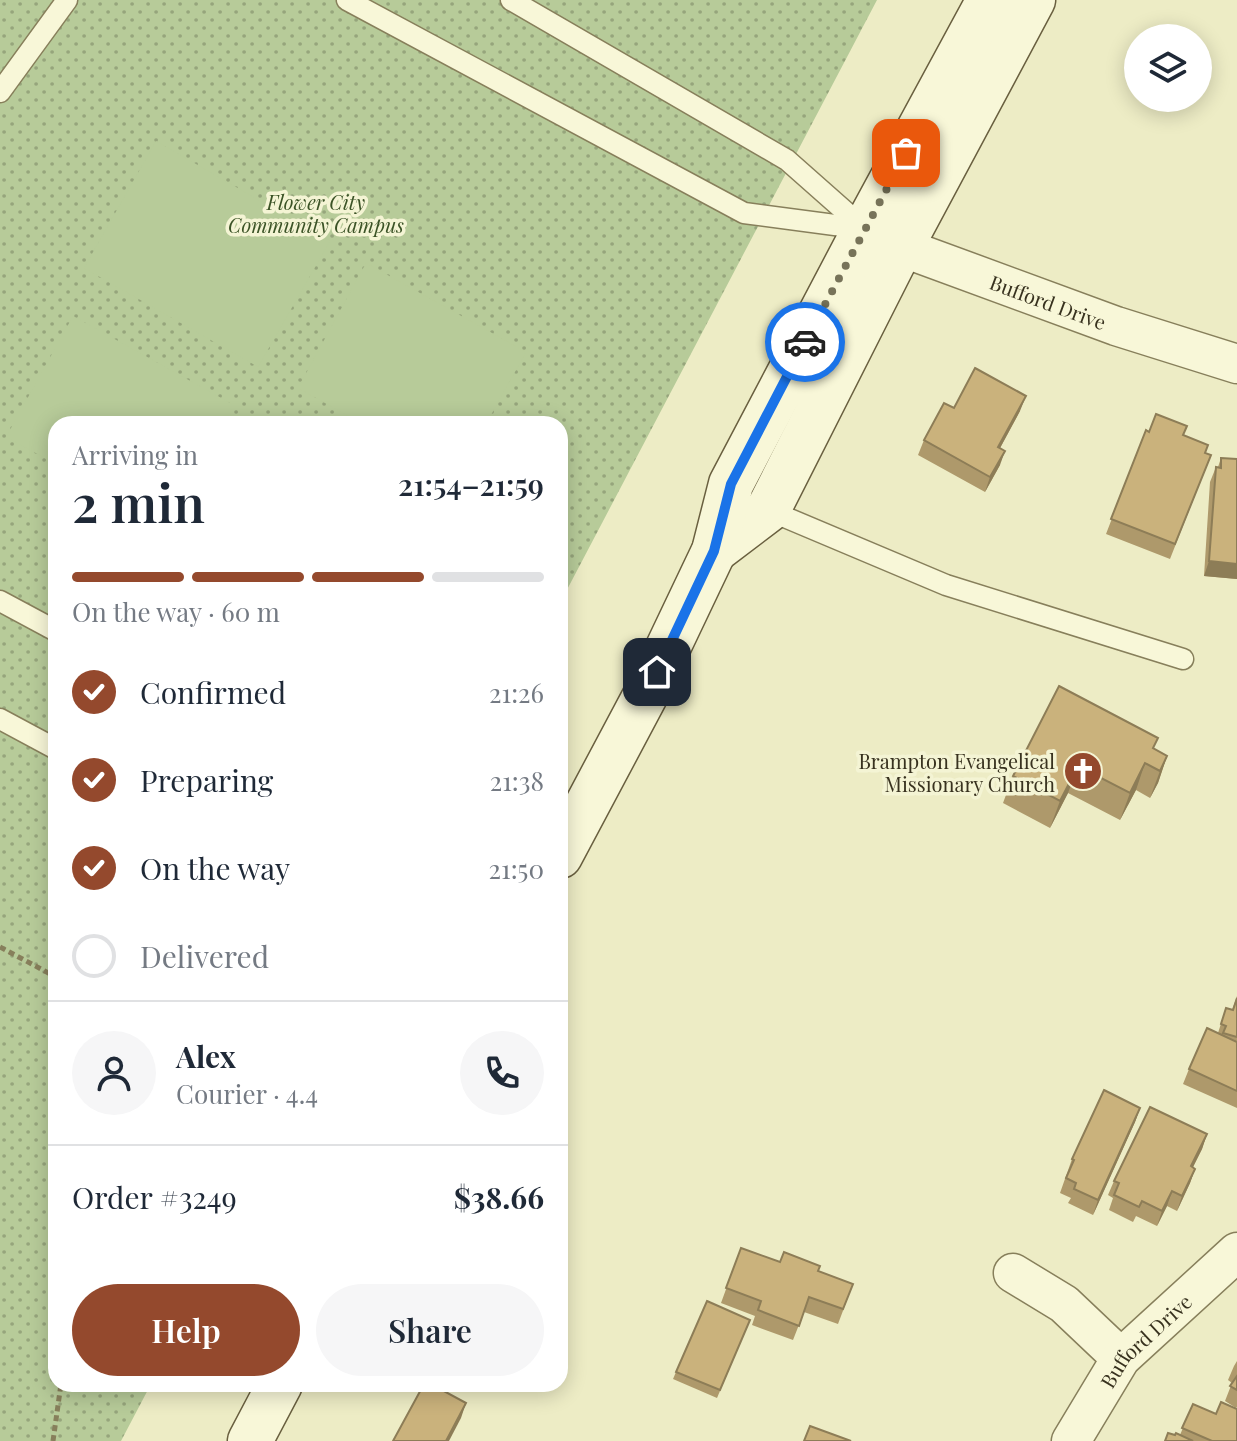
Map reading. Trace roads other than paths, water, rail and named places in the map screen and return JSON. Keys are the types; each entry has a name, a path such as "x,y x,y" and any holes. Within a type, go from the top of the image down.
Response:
{"main road":[{"path":"714,551 768,510 883,238 989,0"},
{"path":"568,841 645,696 714,551 731,484 1033,0"},
{"path":"250,1441 276,1392"}],"street":[{"name":"Bufford Drive","path":"883,238 1116,326 1237,364"},
{"name":"Bufford Drive","path":"1071,1441 1121,1358 1237,1252"},
{"path":"1013,1273 1064,1304 1121,1358"}],"lane":[{"path":"0,92 67,0"},
{"path":"347,0 744,213 883,238"},
{"path":"511,0 787,160 883,238"},
{"path":"768,510 946,585 1183,659"},
{"path":"0,601 48,627"},
{"path":"0,719 48,745"}],"place":[{"name":"Brampton Evangelical Missionary Church","path":"1083,771"}],"park label":[{"name":"Flower City Community Campus","path":"316,212"}]}
